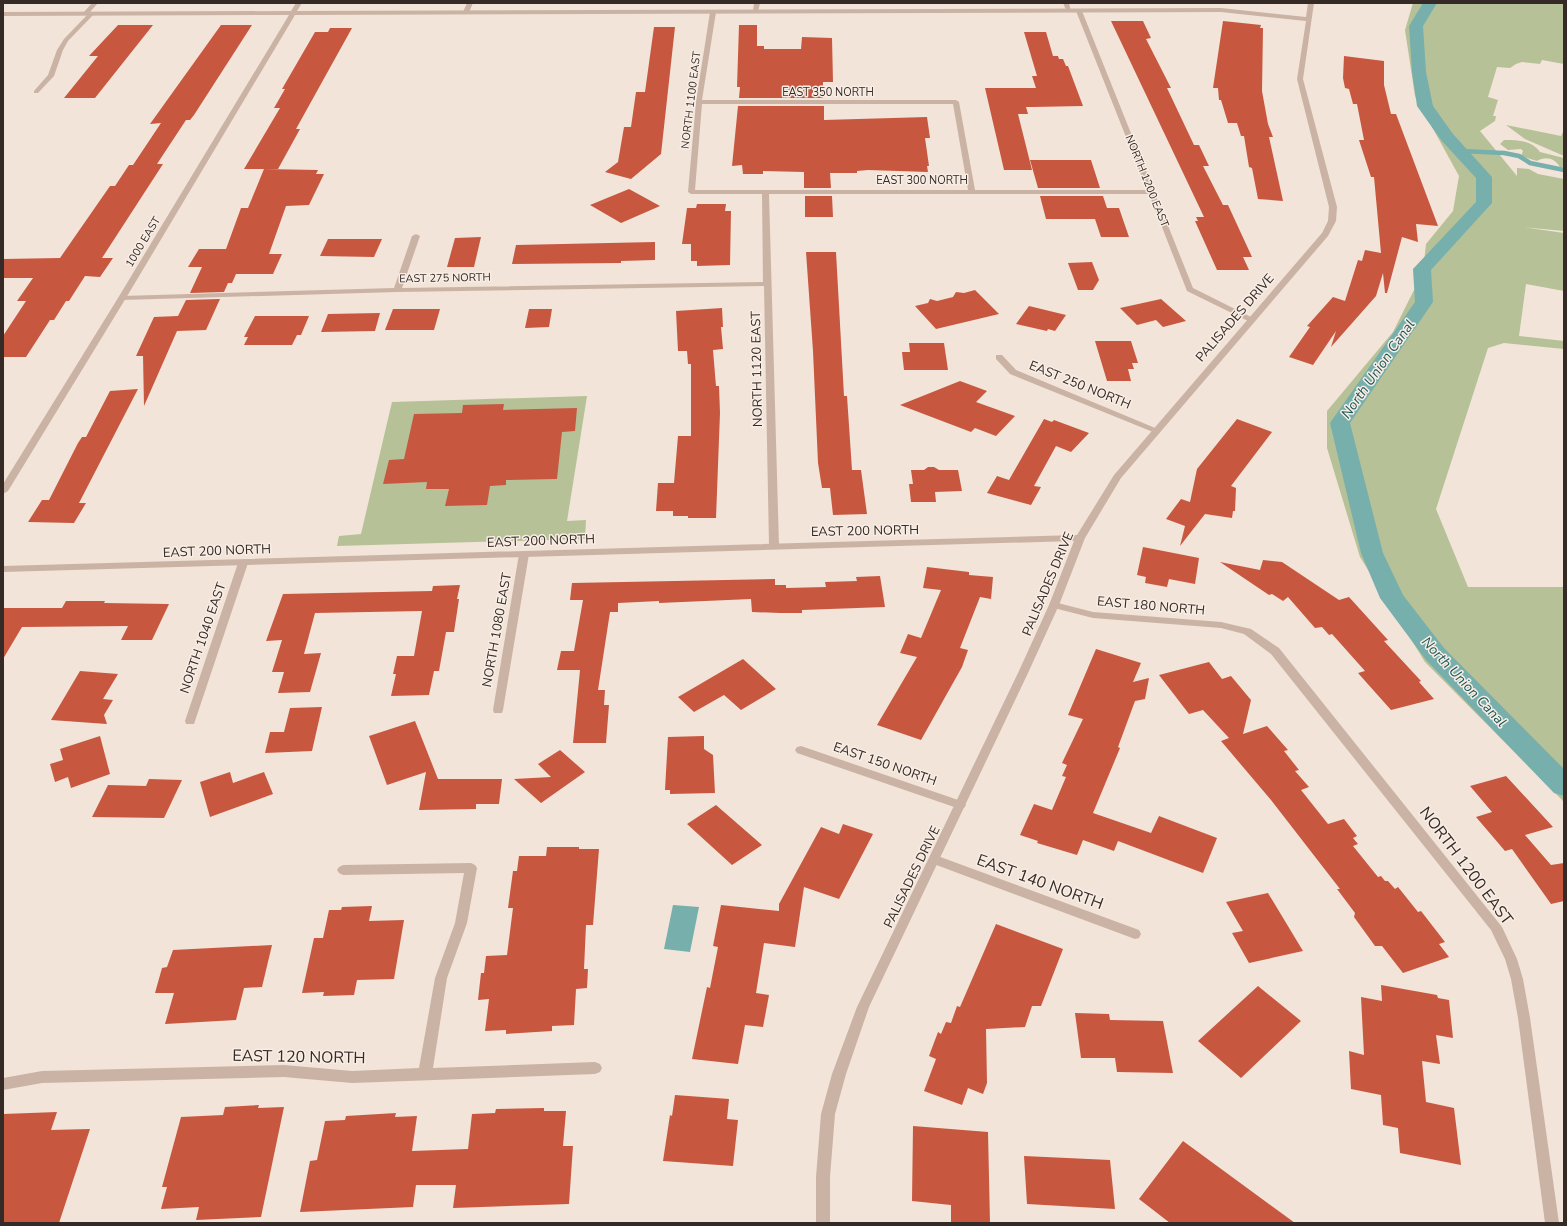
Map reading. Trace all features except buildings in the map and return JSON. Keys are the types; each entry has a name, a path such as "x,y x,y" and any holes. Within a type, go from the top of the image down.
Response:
{"street":[{"path":"36,92 51,76 60,50 66,40 89,13 95,3"},
{"name":"1000 EAST","path":"3,492 122,298 299,3"},
{"path":"466,12 470,3"},
{"path":"756,11 757,3"},
{"path":"1066,3 1069,11"},
{"name":"PALISADES DRIVE","path":"823,1223 823,1177 828,1114 839,1074 863,1007 935,860 1054,606 1080,538 1117,477 1251,318 1325,234 1332,221 1333,207 1300,79 1307,19 1311,3"},
{"path":"3,14 1221,10 1307,19"},
{"name":"NORTH 1200 EAST","path":"1079,11 1190,289 1251,318"},
{"name":"NORTH 1100 EAST","path":"691,192 699,102 713,12"},
{"name":"EAST 350 NORTH","path":"699,102 956,102 972,191"},
{"name":"EAST 300 NORTH","path":"691,192 1152,192"},
{"name":"NORTH 1120 EAST","path":"765,192 774,546"},
{"path":"397,290 416,236"},
{"name":"EAST 275 NORTH","path":"122,298 397,290 768,284"},
{"name":"EAST 250 NORTH","path":"999,357 1013,372 1156,430"},
{"name":"EAST 200 NORTH","path":"3,569 1080,538"},
{"name":"NORTH 1080 EAST","path":"498,710 524,554"},
{"name":"NORTH 1040 EAST","path":"190,721 243,563"},
{"name":"EAST 180 NORTH","path":"1054,606 1093,615 1221,625 1247,631"},
{"name":"NORTH 1200 EAST","path":"1247,631 1275,651 1496,926 1511,959 1517,979 1524,1018 1552,1223"},
{"name":"EAST 150 NORTH","path":"801,750 960,805"},
{"name":"EAST 140 NORTH","path":"935,860 1135,934"},
{"path":"343,870 471,868 461,923 441,978 425,1075"},
{"name":"EAST 120 NORTH","path":"3,1084 42,1077 284,1071 352,1077 595,1068"}],"green space":[{"path":"1413,3 1564,3 1564,64 1542,60 1540,64 1522,62 1510,68 1497,67 1488,97 1498,100 1493,116 1496,116 1495,121 1480,131 1517,176 1517,168 1529,169 1538,174 1564,179 1564,231 1522,227 1564,233 1564,291 1526,284 1519,336 1564,341 1564,349 1504,343 1488,348 1436,509 1468,587 1564,587 1564,802 1425,662 1360,557 1327,448 1327,411 1393,332 1423,272 1426,244 1453,211 1459,176 1415,96 1405,30"},
{"path":"1506,125 1561,136 1564,130 1564,156 1525,139"},
{"path":"1504,140 1514,140 1528,143 1533,145 1540,152 1564,158 1564,167 1560,167 1550,159 1546,158 1537,161 1521,156 1523,151 1521,149 1508,150 1500,144"},
{"path":"587,396 567,521 586,520 585,539 337,546 339,536 361,534 392,402"}],"water":[{"path":"673,905 699,907 690,952 664,949"}],"waterway":[{"name":"North Union Canal","path":"1430,3 1416,26 1419,72 1425,106 1447,137 1484,177 1484,203 1422,269 1424,302 1340,423 1372,553 1392,598 1435,654 1564,786"},
{"path":"1461,151 1504,153 1519,156 1530,163 1564,170"}]}
